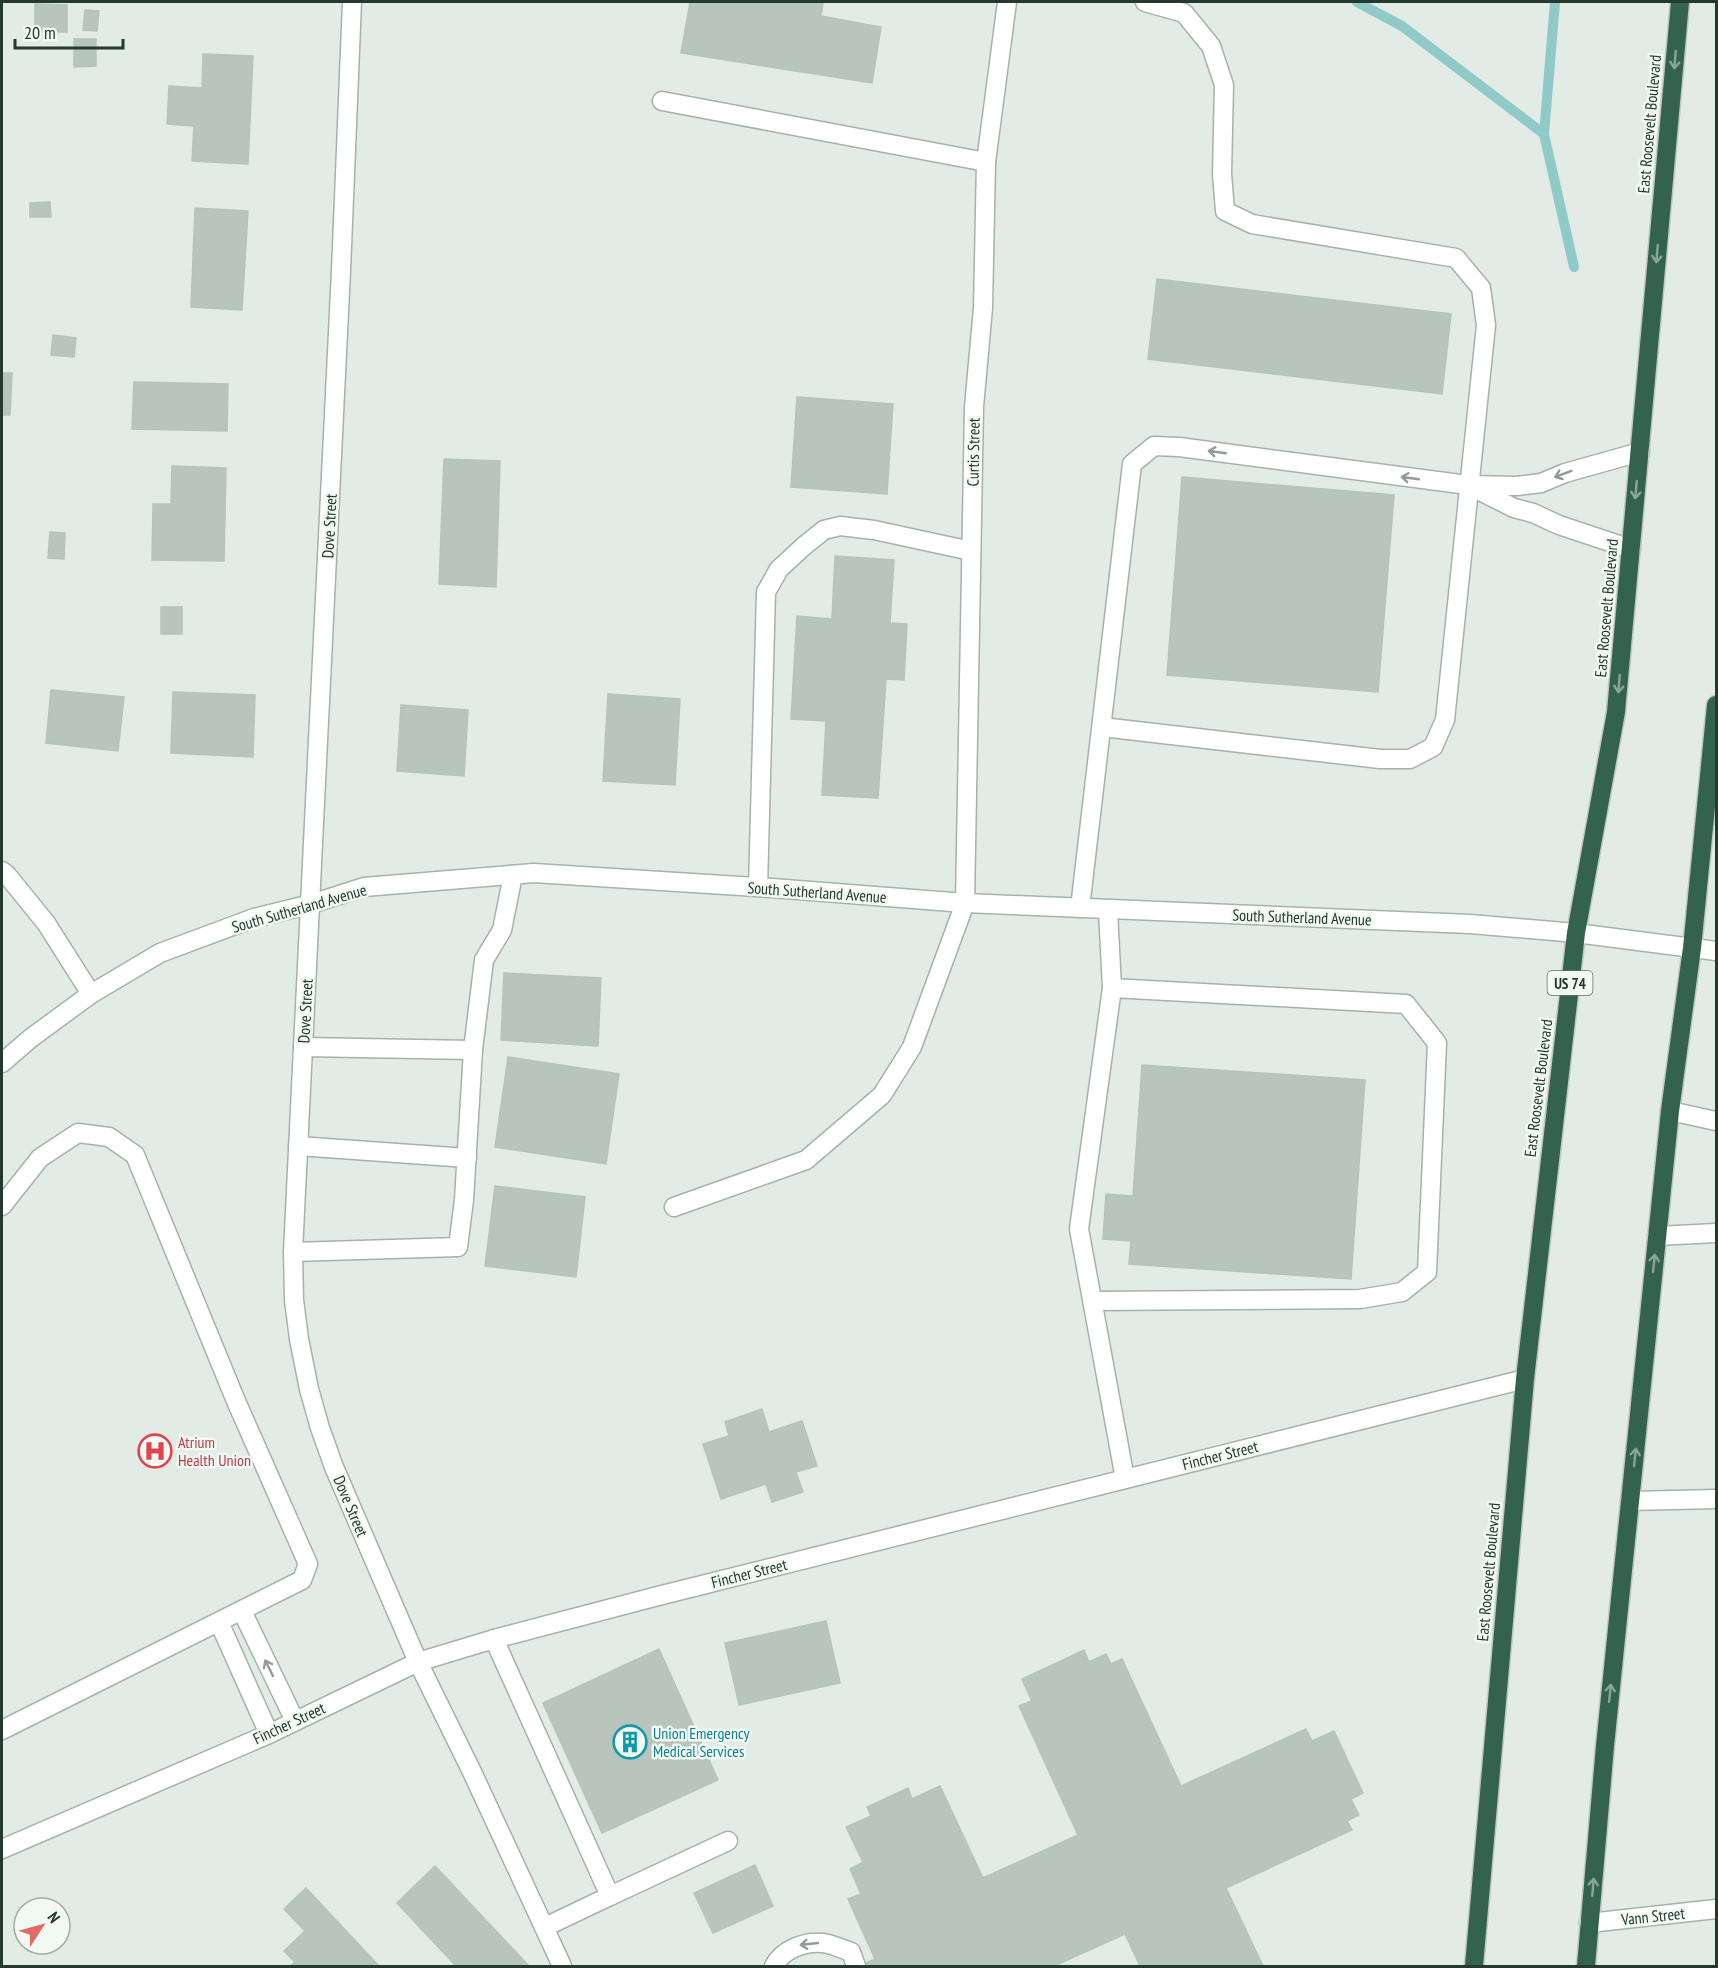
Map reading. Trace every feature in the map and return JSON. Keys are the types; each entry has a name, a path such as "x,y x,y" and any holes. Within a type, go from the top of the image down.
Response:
{"highway":[{"name":"East Roosevelt Boulevard","path":"1474,1966 1525,1379 1576,933 1616,712 1680,2"},
{"path":"1586,1966 1605,1746 1657,1236 1670,1111 1692,948 1716,705"}],"street":[{"name":"Dove Street","path":"352,2 298,1146 294,1300 309,1389 334,1467 418,1662 562,1966"},
{"name":"Curtis Street","path":"674,1207 806,1160 882,1095 912,1047 965,903 974,407 983,308 986,162 1007,2"},
{"path":"1102,726 1380,759 1410,759 1433,747 1444,720 1486,325 1481,288 1455,258 1252,224 1225,211 1222,174 1224,85 1211,46 1184,13 1145,2"},
{"path":"662,101 986,162"},
{"path":"1080,908 1132,464 1154,446 1179,447 1468,486 1517,486 1541,483 1565,473 1640,452"},
{"path":"1468,486 1514,508 1630,549"},
{"path":"758,887 766,592 779,569 824,530 840,526 874,530 971,551"},
{"path":"2,871 46,923 91,994"},
{"name":"South Sutherland Avenue","path":"2,1063 31,1038 91,994 160,953 254,918 364,887 534,873 965,903 1470,924 1576,933 1716,951"},
{"path":"294,1252 458,1248 464,1200 473,1050 484,960 502,930 513,875"},
{"path":"1108,910 1112,988 1079,1229 1125,1479"},
{"path":"1092,1301 1360,1299 1402,1292 1427,1272 1437,1043 1406,1004 1112,988"},
{"path":"303,1047 473,1050"},
{"path":"1670,1111 1716,1121"},
{"path":"2,1206 40,1158 78,1133 109,1137 135,1155 236,1401 308,1564 302,1580 2,1730"},
{"path":"298,1146 466,1158"},
{"path":"1657,1236 1716,1233"},
{"name":"Fincher Street","path":"2,1850 268,1734 418,1662 494,1639 658,1596 1525,1379"},
{"path":"1630,1501 1716,1499"},
{"path":"242,1611 295,1721"},
{"path":"219,1622 268,1734"},
{"path":"494,1639 610,1896"},
{"path":"545,1927 728,1841"},
{"name":"Vann Street","path":"1590,1923 1716,1909"},
{"path":"774,1966 795,1946 822,1943 851,1952 856,1966"}],"building":[{"path":"690,2 823,3 821,16 881,27 872,83 681,53"},
{"path":"35,4 67,5 67,32 35,32"},
{"path":"85,10 99,11 97,31 83,30"},
{"path":"74,39 96,39 96,66 74,67"},
{"path":"203,54 253,56 248,164 192,161 194,126 167,124 169,86 202,88"},
{"path":"50,202 51,217 30,217 30,203"},
{"path":"195,208 248,211 242,310 191,307"},
{"path":"1157,279 1451,314 1442,394 1148,359"},
{"path":"53,335 76,338 74,357 51,355"},
{"path":"2,373 12,373 10,415 2,415"},
{"path":"134,382 228,384 227,431 132,429"},
{"path":"797,397 893,404 887,494 791,487"},
{"path":"444,459 500,461 496,587 439,584"},
{"path":"172,466 226,468 224,561 152,560 153,504 171,504"},
{"path":"1182,477 1394,495 1378,692 1167,675"},
{"path":"50,532 65,533 64,559 48,558"},
{"path":"835,556 894,560 890,623 907,624 904,680 886,679 878,798 822,795 826,721 791,719 797,616 832,619"},
{"path":"161,607 182,607 182,634 161,634"},
{"path":"51,690 124,697 118,751 46,743"},
{"path":"173,692 255,695 253,757 171,753"},
{"path":"608,694 680,699 675,785 603,781"},
{"path":"401,705 468,710 464,776 397,771"},
{"path":"504,973 601,978 598,1046 501,1040"},
{"path":"508,1057 619,1074 606,1164 495,1147"},
{"path":"1142,1065 1365,1080 1351,1279 1129,1264 1131,1241 1103,1239 1106,1194 1133,1196"},
{"path":"495,1186 585,1197 576,1277 485,1266"},
{"path":"762,1409 769,1432 802,1421 817,1466 796,1472 803,1492 772,1502 766,1484 721,1499 703,1444 729,1436 725,1422"},
{"path":"826,1621 840,1683 739,1705 725,1643"},
{"name":"Union Emergency Medical Services","path":"659,1649 718,1780 602,1833 543,1703"},
{"path":"1084,1650 1089,1662 1106,1654 1111,1664 1122,1659 1181,1786 1306,1729 1312,1741 1334,1731 1363,1793 1351,1799 1359,1815 1347,1821 1352,1830 1226,1888 1263,1966 1140,1966 1125,1934 1054,1966 859,1966 875,1959 848,1899 861,1894 850,1869 863,1862 846,1827 871,1816 867,1807 908,1788 912,1799 940,1786 983,1878 1078,1835 1019,1706 1032,1701 1022,1679"},
{"path":"755,1865 773,1906 713,1933 694,1893"},
{"path":"435,1866 529,1966 456,1966 397,1903"},
{"path":"306,1888 379,1966 290,1966 295,1962 284,1951 305,1931 284,1909"}],"waterway":[{"path":"1357,2 1402,26 1544,134"},
{"path":"1555,2 1544,134 1574,267"}],"place":[{"name":"Atrium Health Union","path":"155,1451"},
{"name":"Union Emergency Medical Services","path":"630,1742"}]}
